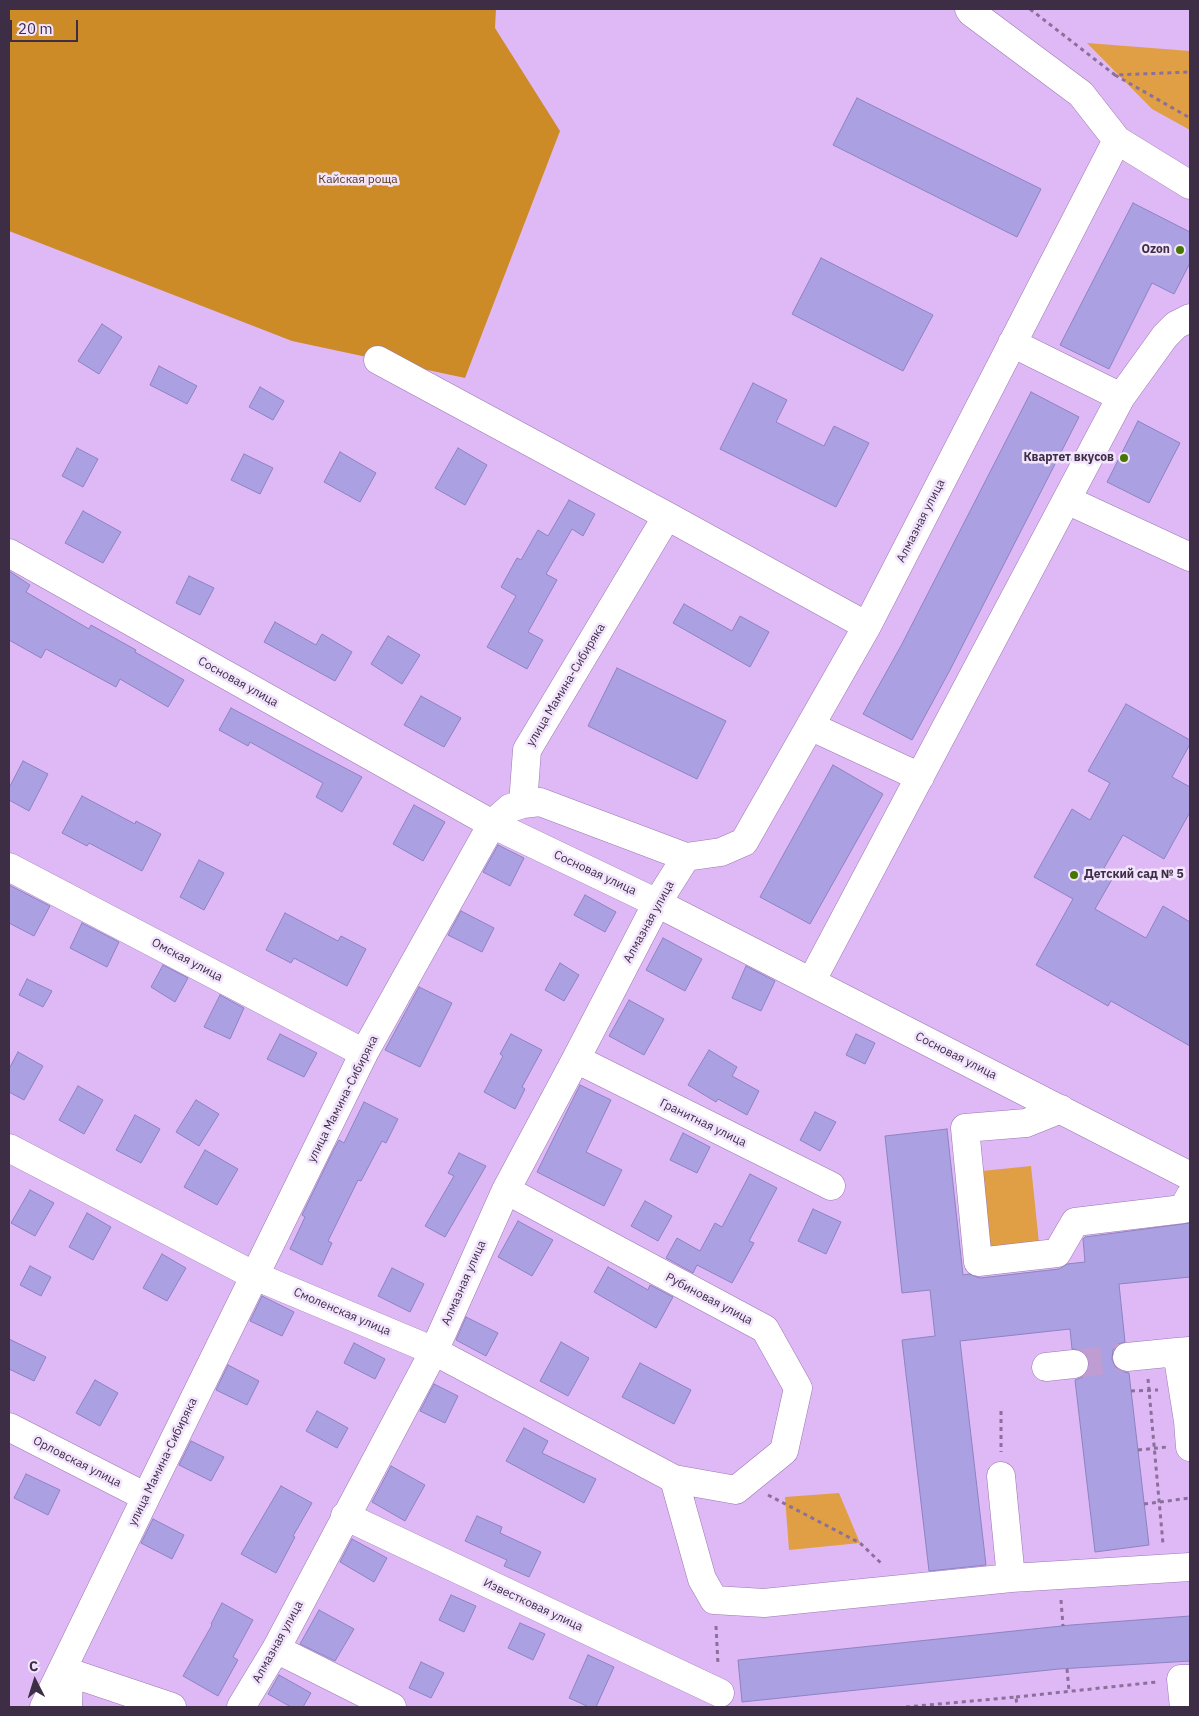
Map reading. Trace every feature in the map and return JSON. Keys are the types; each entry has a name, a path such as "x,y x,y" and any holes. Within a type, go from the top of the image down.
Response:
{"street":[{"path":"969,9 1081,94 1117,140 1190,184"},
{"name":"Алмазная улица","path":"523,804 540,802 686,857 721,852 744,842 867,626 1117,140"},
{"path":"811,982 1121,397 1164,336 1186,325"},
{"path":"1012,343 1121,397"},
{"path":"378,360 867,626"},
{"path":"1067,500 1190,557"},
{"name":"улица Мамина-Сибиряка","path":"44,1707 65,1671 146,1497 364,1053 492,824 510,808 523,804 527,750 667,516"},
{"name":"Сосновая улица","path":"9,553 492,824 657,903 1190,1176"},
{"path":"810,726 920,777"},
{"name":"Алмазная улица","path":"241,1707 276,1649 434,1351 506,1190 657,903 686,857"},
{"name":"Омская улица","path":"9,868 364,1053"},
{"name":"Гранитная улица","path":"576,1059 831,1186"},
{"path":"1061,1110 1026,1123 965,1128 978,1262 1057,1253 1075,1222 1184,1209 1190,1196"},
{"name":"Смоленская улица","path":"9,1148 255,1276 434,1351 674,1479"},
{"name":"Рубиновая улица","path":"506,1190 765,1329 798,1388 784,1451 736,1490 674,1479"},
{"path":"1136,1356 1183,1352 1190,1447"},
{"path":"1046,1367 1074,1364"},
{"name":"Орловская улица","path":"9,1427 146,1497"},
{"path":"1001,1476 1011,1578"},
{"path":"674,1479 702,1579 714,1600 764,1603 1011,1578 1178,1568"},
{"name":"Известковая улица","path":"346,1516 720,1693"},
{"path":"276,1649 392,1707"},
{"path":"65,1671 119,1698 172,1707"},
{"path":"65,1671 68,1707"},
{"path":"1184,1707 1186,1679"}],"path":[{"path":"1030,9 1115,75 1190,118"},
{"path":"1115,75 1190,72"},
{"path":"1136,1356 1149,1390 1159,1502 1178,1568"},
{"path":"1131,1392 1149,1390"},
{"path":"1000,1411 1001,1476"},
{"path":"1138,1450 1154,1448"},
{"path":"744,1483 860,1543 907,1588"},
{"path":"1144,1504 1190,1498"},
{"path":"714,1600 720,1693"},
{"path":"1067,1669 1069,1691"},
{"path":"906,1707 1186,1679"},
{"path":"1016,1697 1017,1707"}],"shaded area":[{"path":"1087,43 1190,51 1190,130 1152,109"},
{"path":"1031,1166 1039,1243 990,1248 982,1171"},
{"path":"839,1493 860,1543 789,1550 785,1497"}],"green space":[{"name":"Кайская роща","path":"9,9 496,9 495,28 560,131 465,378 292,341 9,231"}],"building":[{"path":"857,98 1041,189 1017,237 833,145"},
{"path":"1133,203 1190,232 1190,263 1174,294 1152,283 1109,369 1060,345"},
{"path":"821,258 933,315 903,371 792,314"},
{"path":"102,324 122,337 99,374 78,361"},
{"path":"159,366 197,386 187,404 150,385"},
{"path":"753,383 787,400 776,422 824,446 834,426 869,443 836,507 720,449"},
{"path":"260,387 284,401 273,420 249,407"},
{"path":"1031,392 1079,417 950,670 912,740 863,714 902,644"},
{"path":"1138,421 1180,443 1149,503 1107,482"},
{"path":"77,448 98,459 83,487 62,476"},
{"path":"458,448 487,465 465,505 435,488"},
{"path":"340,452 376,473 360,502 324,482"},
{"path":"244,454 273,468 260,494 231,480"},
{"path":"569,500 595,514 583,536 572,529 546,574 557,580 528,632 543,640 527,669 487,647 516,596 501,587 517,558 521,560 538,530 548,536"},
{"path":"83,511 121,532 103,563 65,543"},
{"path":"9,571 30,585 26,592 89,629 91,625 136,650 135,652 184,680 168,707 120,679 116,687 46,649 41,658 9,640"},
{"path":"189,576 214,588 200,615 176,603"},
{"path":"684,604 732,631 740,616 769,632 750,667 673,623"},
{"path":"275,622 316,645 322,634 352,652 335,681 264,642"},
{"path":"388,636 420,655 402,684 371,664"},
{"path":"617,668 726,721 697,779 588,726"},
{"path":"421,696 461,718 444,747 404,725"},
{"name":"Детский сад № 5","path":"1126,704 1190,740 1190,744 1172,777 1190,787 1190,812 1164,859 1123,835 1104,868 1115,874 1095,909 1146,938 1163,906 1190,922 1190,1046 1111,1001 1108,1006 1036,965 1073,899 1034,877 1072,809 1090,820 1110,783 1088,771"},
{"path":"231,708 362,777 342,812 316,797 323,783 250,742 248,746 219,730"},
{"path":"23,761 48,774 29,811 9,800 9,788"},
{"path":"833,765 883,794 810,924 760,897"},
{"path":"82,796 135,824 136,821 161,834 142,871 89,843 87,846 62,833"},
{"path":"414,805 445,822 423,861 393,844"},
{"path":"498,845 524,858 510,886 483,872"},
{"path":"199,860 224,873 204,910 180,897"},
{"path":"9,885 50,906 34,936 9,923"},
{"path":"585,895 616,912 605,932 574,915"},
{"path":"461,911 494,928 482,952 448,935"},
{"path":"285,913 338,941 341,936 366,949 347,986 294,958 291,963 266,950"},
{"path":"82,923 119,942 107,967 70,948"},
{"path":"663,938 702,959 685,991 646,970"},
{"path":"560,963 579,975 564,1001 545,990"},
{"path":"163,965 188,978 175,1002 151,987"},
{"path":"746,966 775,981 761,1011 732,998"},
{"path":"27,979 52,991 43,1007 19,995"},
{"path":"419,987 452,1003 420,1067 385,1050"},
{"path":"220,995 244,1008 230,1039 204,1027"},
{"path":"629,1000 664,1019 644,1055 609,1036"},
{"path":"280,1034 317,1053 304,1077 267,1059"},
{"path":"511,1034 542,1050 522,1087 525,1089 515,1109 484,1092 503,1056 500,1054"},
{"path":"856,1034 875,1043 865,1064 846,1055"},
{"path":"709,1050 737,1067 732,1076 759,1091 747,1115 718,1099 716,1102 688,1085"},
{"path":"18,1052 43,1066 24,1100 9,1092 9,1069"},
{"path":"580,1085 611,1100 586,1152 622,1170 604,1206 537,1172"},
{"path":"78,1086 103,1100 84,1134 59,1120"},
{"path":"196,1100 219,1114 199,1146 176,1132"},
{"path":"364,1102 398,1119 386,1143 382,1141 361,1181 358,1180 328,1241 332,1243 322,1265 290,1249 305,1217 302,1215 334,1149 339,1140 344,1143"},
{"path":"815,1112 836,1122 820,1151 800,1140"},
{"path":"135,1115 160,1129 141,1163 116,1150"},
{"path":"947,1129 963,1275 969,1274 980,1278 1059,1269 1067,1264 1085,1262 1083,1239 1085,1237 1190,1223 1190,1277 1119,1284 1125,1342 1118,1344 1113,1350 1112,1359 1120,1371 1129,1373 1149,1545 1095,1552 1075,1380 1083,1377 1088,1371 1089,1362 1087,1355 1081,1350 1072,1349 1070,1329 960,1341 986,1565 929,1571 902,1340 935,1336 930,1290 902,1293 885,1136"},
{"path":"683,1133 710,1147 697,1173 670,1160"},
{"path":"205,1150 238,1169 217,1205 184,1187"},
{"path":"459,1153 486,1166 445,1237 425,1226 454,1176 448,1173"},
{"path":"750,1174 777,1188 749,1241 754,1243 732,1283 697,1265 693,1273 666,1258 677,1238 700,1251 715,1223 722,1227"},
{"path":"30,1190 54,1203 35,1236 11,1223"},
{"path":"645,1201 672,1216 658,1241 631,1226"},
{"path":"813,1209 841,1222 826,1254 798,1241"},
{"path":"87,1213 111,1227 93,1260 69,1247"},
{"path":"518,1221 553,1240 532,1276 498,1257"},
{"path":"162,1254 186,1268 167,1301 143,1288"},
{"path":"30,1266 51,1277 41,1296 20,1285"},
{"path":"608,1267 648,1290 650,1285 673,1297 656,1328 594,1292"},
{"path":"392,1268 424,1284 410,1312 378,1296"},
{"path":"262,1296 294,1312 282,1336 250,1321"},
{"path":"466,1317 498,1333 486,1356 456,1340"},
{"path":"9,1339 46,1357 34,1381 9,1369"},
{"path":"561,1342 589,1358 568,1396 540,1381"},
{"path":"354,1343 385,1359 375,1379 344,1363"},
{"path":"640,1363 691,1390 674,1424 622,1397"},
{"path":"228,1365 259,1381 247,1405 216,1390"},
{"path":"95,1380 118,1393 100,1426 76,1413"},
{"path":"434,1384 458,1396 445,1423 420,1411"},
{"path":"317,1411 348,1428 337,1448 306,1431"},
{"path":"524,1428 548,1441 542,1453 596,1479 584,1503 506,1461"},
{"path":"191,1441 224,1457 211,1481 179,1465"},
{"path":"391,1466 425,1485 405,1521 372,1502"},
{"path":"26,1474 60,1490 48,1515 14,1498"},
{"path":"281,1486 312,1503 293,1536 295,1537 276,1573 241,1554"},
{"path":"477,1516 502,1527 500,1533 541,1552 529,1577 504,1566 507,1560 465,1541"},
{"path":"153,1519 184,1535 172,1559 141,1543"},
{"path":"352,1539 387,1558 374,1582 340,1562"},
{"path":"451,1595 476,1606 464,1632 439,1620"},
{"path":"222,1603 253,1620 233,1657 238,1660 218,1696 183,1676 212,1625"},
{"path":"319,1610 354,1629 335,1661 300,1644"},
{"path":"1190,1616 1190,1661 1059,1669 742,1702 738,1660 1071,1625"},
{"path":"520,1623 545,1634 533,1660 508,1648"},
{"path":"588,1655 614,1667 596,1707 589,1707 569,1698"},
{"path":"421,1662 444,1673 431,1698 409,1688"},
{"path":"279,1675 311,1693 303,1707 291,1707 268,1694"}],"tunnel":[{"path":"1074,1364 1127,1357"}],"place":[{"name":"Ozon","path":"1180,250"},
{"name":"Квартет вкусов","path":"1124,458"},
{"name":"Детский сад № 5","path":"1074,875"}]}
